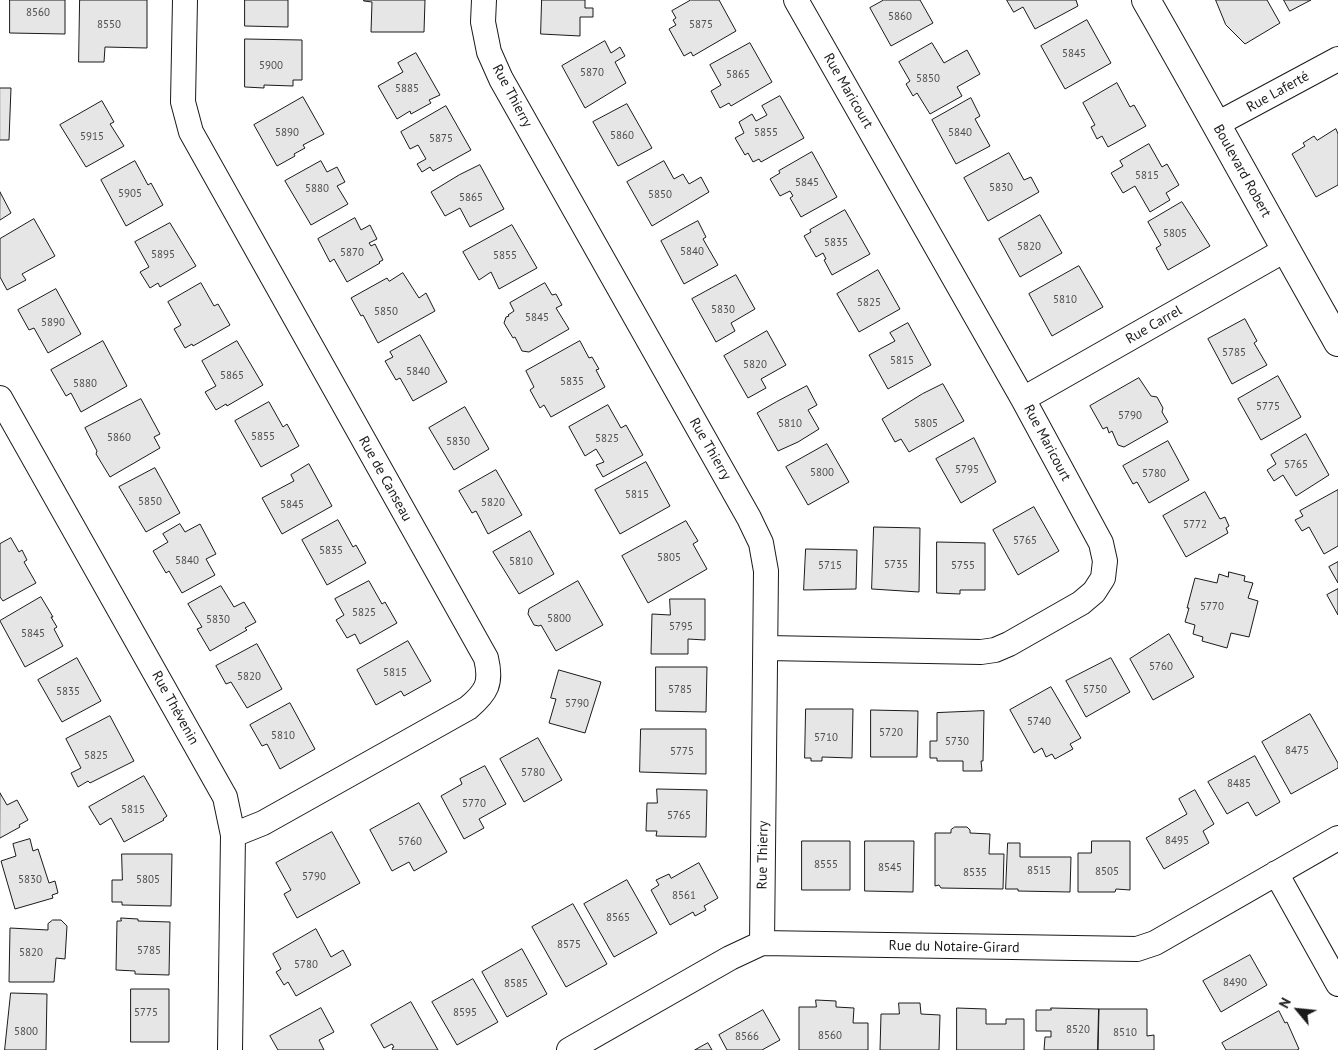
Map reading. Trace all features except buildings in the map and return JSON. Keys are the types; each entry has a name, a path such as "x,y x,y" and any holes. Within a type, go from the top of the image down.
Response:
{"street":[{"name":"Rue de Canseau","path":"185,0 184,102 190,132 486,658 489,672 488,686 468,708 263,823 233,835"},
{"name":"Rue Thierry","path":"484,0 484,22 489,52 501,79 750,518 761,543 766,571 767,648 762,942"},
{"name":"Rue Maricourt","path":"767,648 980,652 995,650 1073,608 1094,592 1104,578 1105,561 1101,543 1023,399 796,0"},
{"name":"Boulevard Robert","path":"1146,0 1338,342"},
{"name":"Rue Laferté","path":"1217,124 1338,59"},
{"name":"Rue Carrel","path":"1023,399 1285,250"},
{"name":"Rue Thévenin","path":"0,398 225,796 233,835 230,1050"},
{"name":"Rue du Notaire-Girard","path":"569,1050 730,958 762,942 1137,949 1155,942 1338,838"},
{"path":"1276,873 1338,984"}]}
